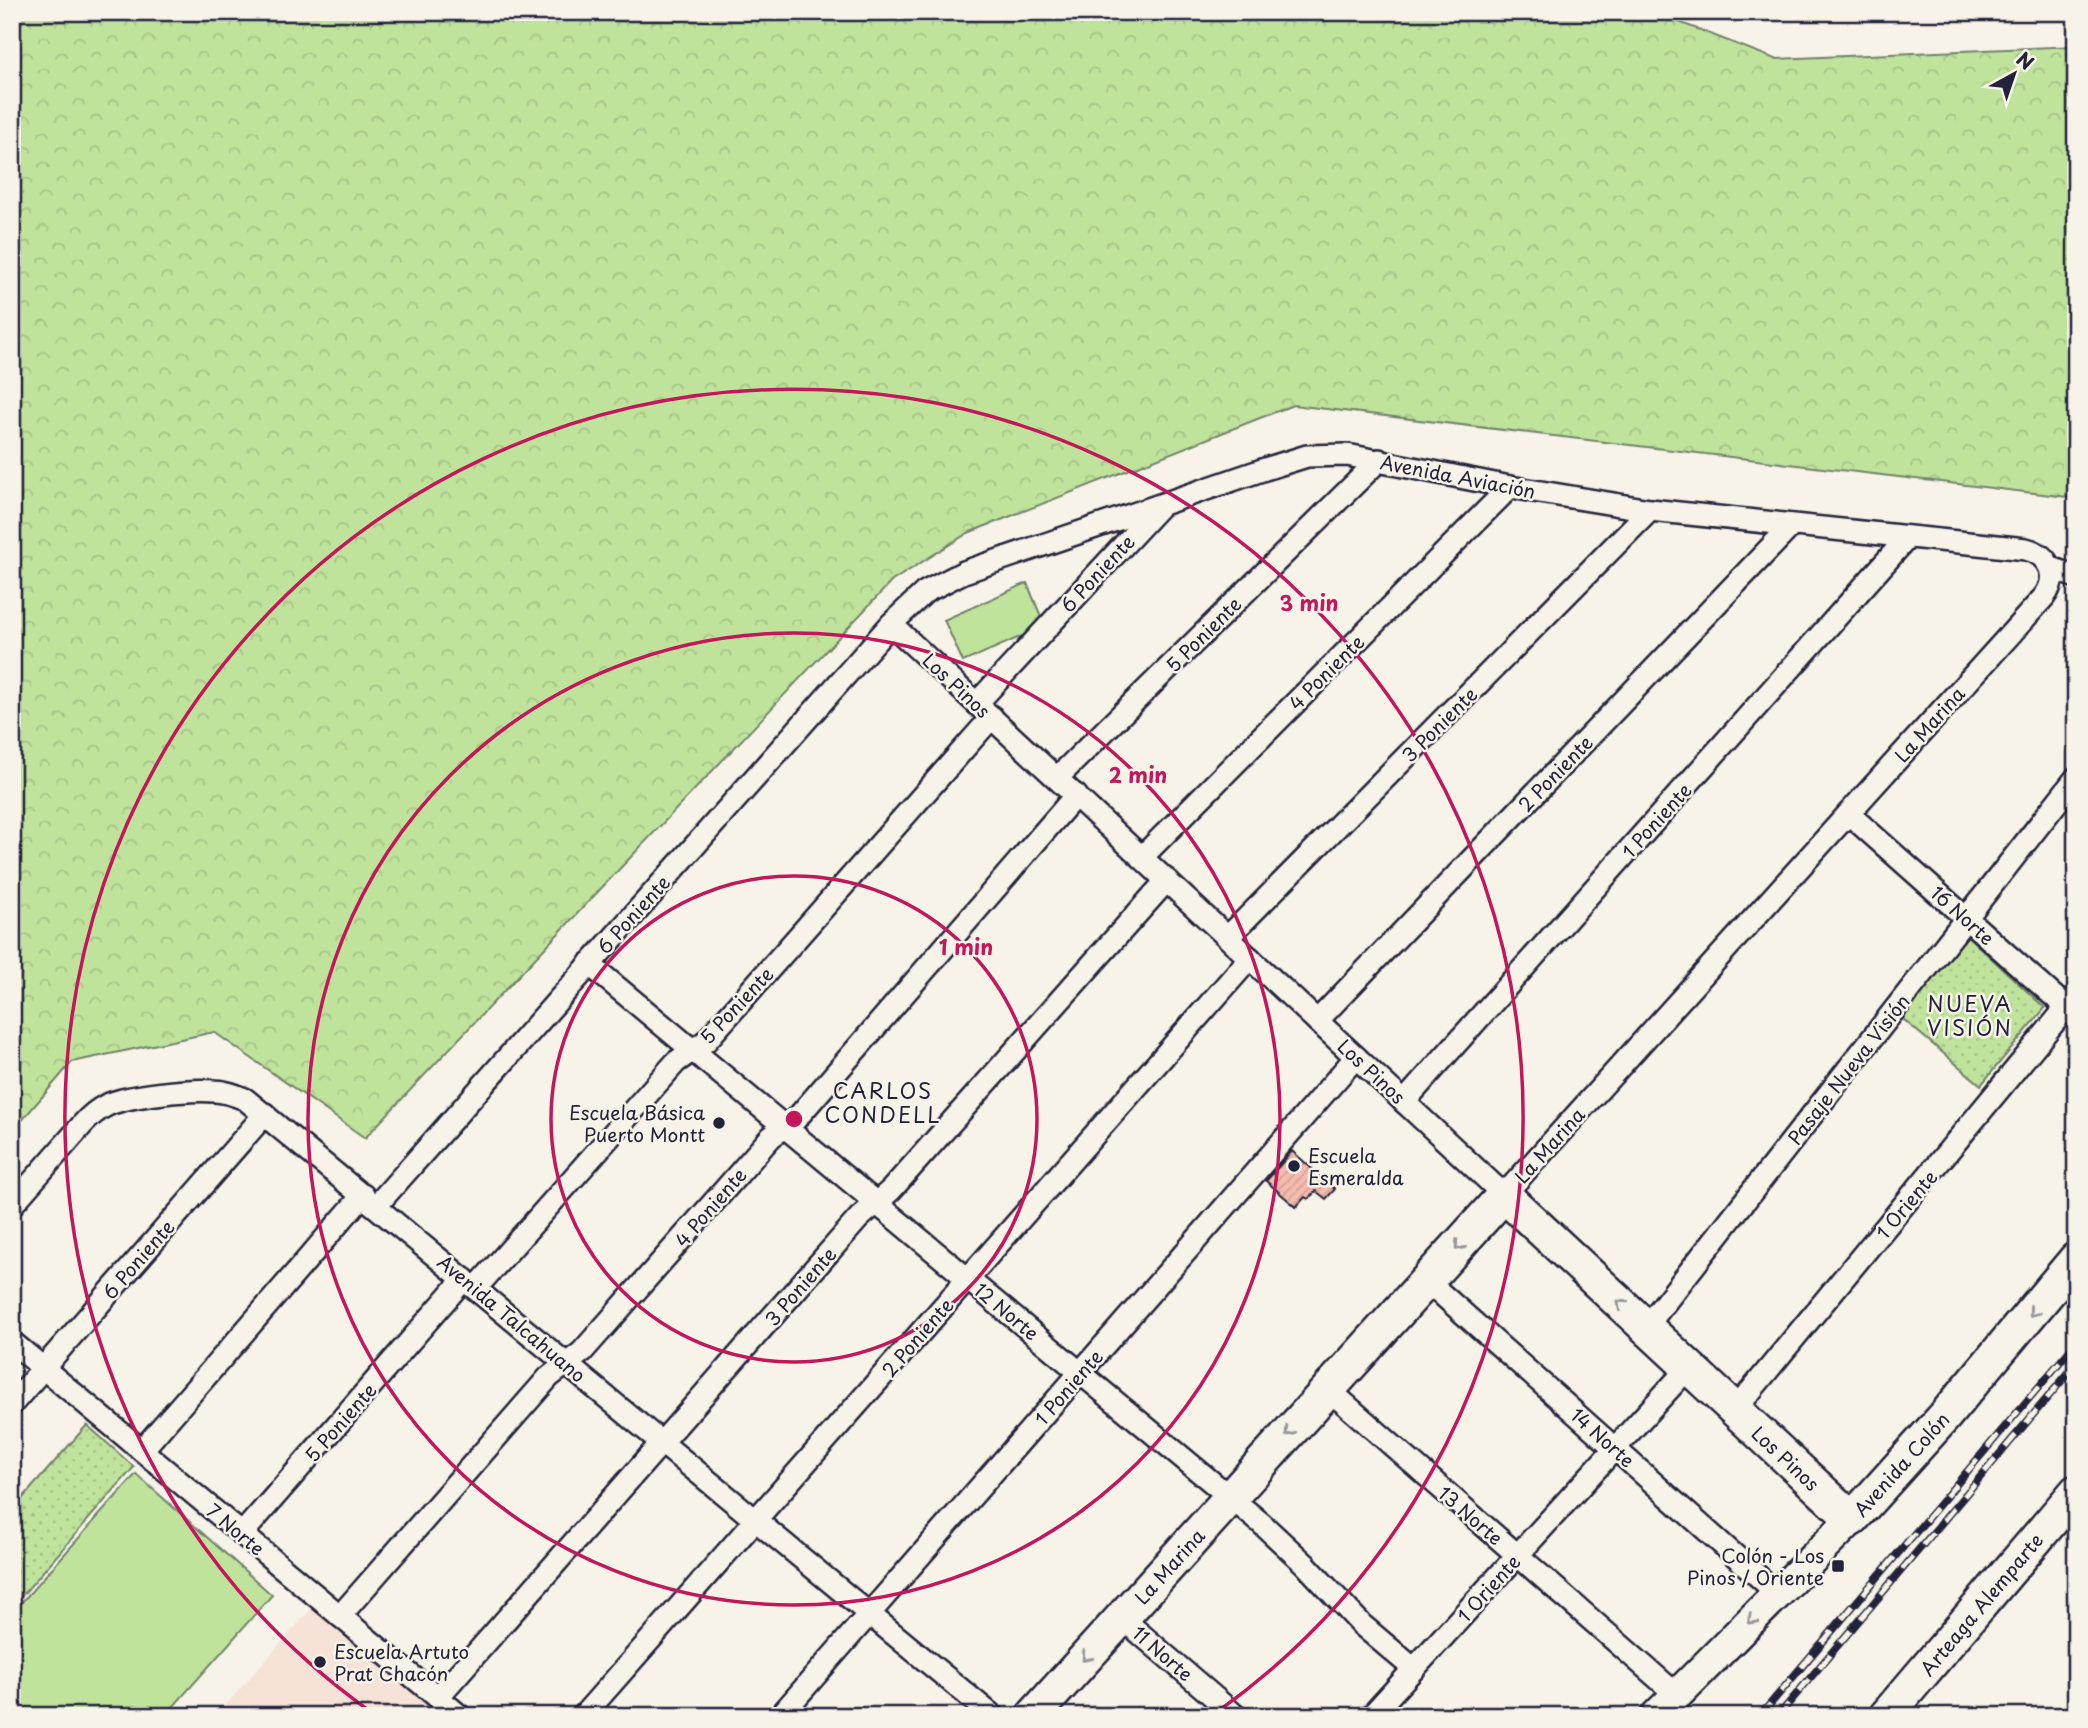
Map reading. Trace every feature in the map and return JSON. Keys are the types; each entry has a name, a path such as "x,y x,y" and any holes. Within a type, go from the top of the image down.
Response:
{"main road":[{"name":"La Marina","path":"1033,1716 1504,1195"},
{"name":"Los Pinos","path":"1504,1195 1852,1519"},
{"name":"Avenida Colón","path":"1852,1519 1944,1417 2076,1259"},
{"name":"Arteaga Alemparte","path":"1887,1715 2076,1492"}],"street":[{"name":"Avenida Aviación","path":"891,624 907,607 944,581 1307,456 1334,454 1650,510 2034,551 2042,555 2051,568 2076,577"},
{"name":"5 Poniente","path":"1058,778 1379,460"},
{"name":"4 Poniente","path":"1142,857 1510,487"},
{"name":"6 Poniente","path":"984,710 1161,505"},
{"name":"3 Poniente","path":"1228,937 1650,510"},
{"name":"2 Poniente","path":"1317,1021 1792,525"},
{"name":"1 Poniente","path":"1404,1102 1908,537"},
{"name":"La Marina","path":"1504,1195 2044,597 2052,584 2051,568"},
{"name":"6 Poniente","path":"142,1450 589,964 891,624"},
{"name":"Los Pinos","path":"891,624 1504,1195"},
{"name":"5 Poniente","path":"242,1534 676,1062 706,1041 984,710"},
{"name":"Pasaje Nueva Visión","path":"1646,1327 2076,778"},
{"name":"4 Poniente","path":"340,1616 549,1377 582,1352 771,1137 805,1108 1076,795"},
{"name":"16 Norte","path":"1849,814 2073,1007"},
{"name":"3 Poniente","path":"438,1697 850,1228 891,1190 1167,880"},
{"name":"2 Poniente","path":"583,1716 1250,958"},
{"name":"12 Norte","path":"589,964 1231,1497 1286,1546 1362,1625 1414,1669"},
{"name":"1 Oriente","path":"1735,1410 2073,1007"},
{"name":"1 Poniente","path":"780,1716 1356,1057"},
{"name":"Avenida Talcahuano","path":"12,1205 99,1109 138,1098 212,1090 245,1100 370,1200 993,1716"},
{"name":"6 Poniente","path":"12,1404 265,1114"},
{"name":"14 Norte","path":"1427,1281 1778,1594"},
{"name":"7 Norte","path":"12,1342 460,1716"},
{"name":"1 Oriente","path":"1371,1716 1689,1367"},
{"name":"13 Norte","path":"1328,1389 1517,1556 1666,1705"},
{"name":"Avenida Colón","path":"1666,1705 1852,1519"},
{"name":"11 Norte","path":"1122,1618 1236,1716"}],"shaded area":[{"name":"Escuela Artuto Prat Chacón","path":"312,1608 442,1716 216,1716"}],"green space":[{"path":"12,12 1653,12 1775,59 2076,46 2076,498 1293,405 968,533 892,581 365,1138 214,1032 72,1062 12,1132"},
{"path":"1027,583 1045,626 963,662 944,620"},
{"path":"1964,933 2045,1008 1981,1085 1897,1014"},
{"path":"87,1425 134,1467 12,1607 12,1510"},
{"path":"136,1474 272,1595 165,1716 12,1716 12,1613"}],"building":[{"name":"Escuela Esmeralda","path":"1292,1151 1335,1189 1326,1199 1316,1191 1308,1199 1305,1197 1296,1207 1266,1181"}],"railway":[{"path":"1760,1716 2076,1343"},
{"path":"1778,1716 2076,1364"}],"place":[{"name":"Escuela Básica Puerto Montt","path":"719,1123"},
{"name":"Escuela Esmeralda","path":"1294,1166"},
{"name":"Colón - Los Pinos / Oriente","path":"1838,1566"},
{"name":"Escuela Artuto Prat Chacón","path":"320,1662"}],"district":[{"name":"NUEVA VISIÓN","path":"1970,1015"},
{"name":"CARLOS CONDELL","path":"883,1102"}]}
